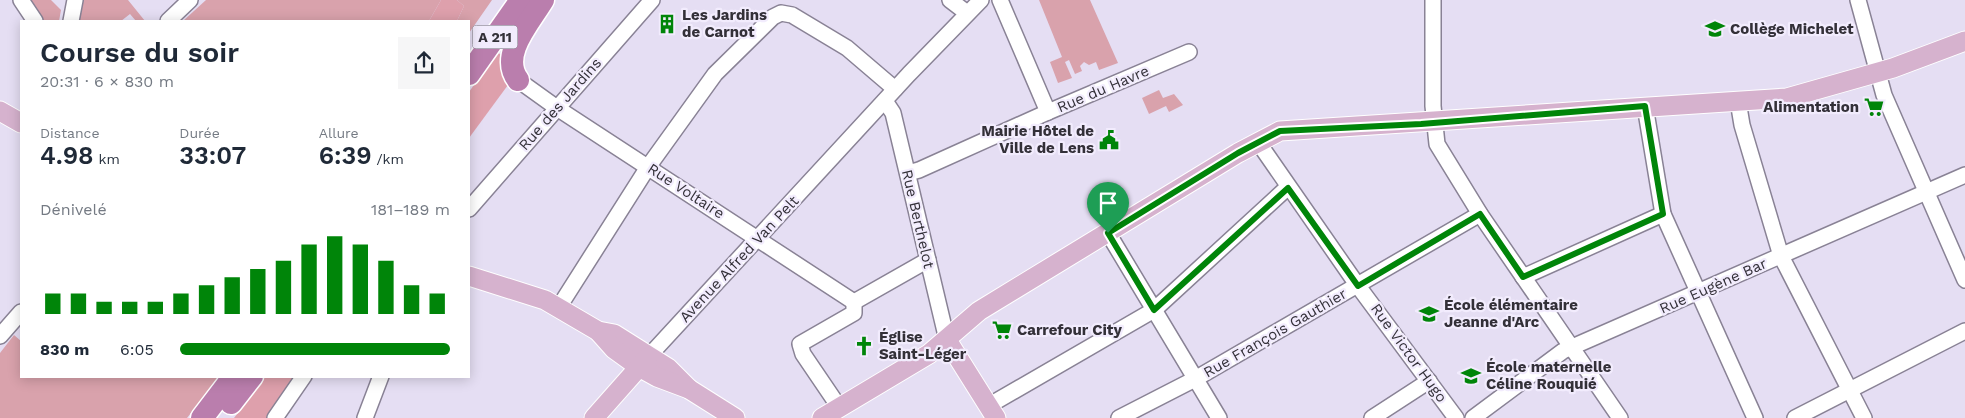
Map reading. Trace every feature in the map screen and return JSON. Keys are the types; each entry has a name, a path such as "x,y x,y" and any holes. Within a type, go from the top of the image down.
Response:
{"highway":[{"name":"A 211","path":"470,49 504,0"},
{"name":"A 211","path":"470,73 521,0"},
{"path":"518,80 512,68 512,54 543,0"},
{"path":"202,418 232,378"},
{"path":"220,418 250,378"}],"main road":[{"path":"822,418 929,354 948,340 979,311 1258,142 1280,131 1799,97 1965,42"},
{"path":"0,99 20,108"},
{"path":"0,111 20,122"},
{"path":"470,276 535,296 559,307 598,330 614,349 644,362 658,377 689,389 735,418"},
{"path":"948,340 992,412"},
{"name":"Avenue Alfred Van Pelt","path":"594,418 644,362"}],"street":[{"path":"21,0 34,20"},
{"path":"71,20 76,0"},
{"path":"169,20 190,0"},
{"name":"Rue des Jardins","path":"470,208 652,0"},
{"path":"950,0 967,13"},
{"name":"Avenue Alfred Van Pelt","path":"644,362 884,101 981,0"},
{"path":"1000,0 1048,112"},
{"path":"1434,0 1434,121 1437,144 1480,214 1620,418"},
{"path":"1858,0 1884,95 1965,280"},
{"path":"559,307 648,167 715,74 773,17 781,13 792,15 847,48 895,90"},
{"name":"Rue du Havre","path":"908,174 1189,52"},
{"name":"Rue Voltaire","path":"518,80 556,108 854,302"},
{"name":"Rue Berthelot","path":"884,101 893,113 948,340"},
{"path":"1738,101 1742,125 1781,256 1864,418"},
{"path":"1645,106 1663,214 1755,418"},
{"name":"Rue Victor Hugo","path":"1258,142 1288,188 1358,286 1456,418"},
{"name":"Rue Eugène Bar","path":"1473,418 1563,352 1965,174"},
{"path":"992,412 1154,310 1288,188"},
{"name":"Rue François Gauthier","path":"1119,418 1195,379 1480,214"},
{"path":"1523,277 1663,214"},
{"path":"1108,233 1219,418"},
{"path":"839,407 803,354 800,344 854,313 854,302 928,260"},
{"path":"0,336 20,313"},
{"path":"1795,418 1965,331"},
{"path":"275,418 303,378"},
{"path":"365,418 380,378"},
{"path":"1372,418 1429,381"}],"shaded area":[{"path":"25,0 51,0 61,10 59,20 38,20"},
{"path":"83,0 128,0 144,20 135,20 130,14 122,20 79,20"},
{"path":"206,0 441,0 430,20 184,20"},
{"path":"441,0 457,0 464,6 457,20 430,20"},
{"path":"457,0 492,0 470,32 470,20 457,20 464,6"},
{"path":"1039,0 1090,0 1118,63 1099,70 1096,62 1089,65 1084,62 1080,66 1082,71 1075,74 1069,60 1065,62 1072,78 1058,83 1050,62 1062,57"},
{"path":"497,52 504,57 511,81 470,137 470,91"},
{"path":"1159,90 1163,98 1174,94 1183,105 1169,112 1166,106 1149,114 1142,98"},
{"path":"14,335 20,340 20,378 218,378 187,418 0,418 0,353"},
{"path":"264,378 297,378 269,418 234,418"}],"place":[{"name":"Les Jardins de Carnot","path":"667,24"},
{"name":"Collège Michelet","path":"1715,29"},
{"name":"Alimentation","path":"1874,107"},
{"name":"Mairie Hôtel de Ville de Lens","path":"1109,140"},
{"name":"École élémentaire Jeanne d'Arc","path":"1429,314"},
{"name":"Carrefour City","path":"1002,330"},
{"name":"Église Saint-Léger","path":"864,346"},
{"name":"École maternelle Céline Rouquié","path":"1471,376"}],"route":[{"path":"1645,106 1663,214 1523,277 1480,214 1358,286 1288,188 1154,310 1108,233 1238,153 1280,131 1421,124 1434,121 1645,106"}]}
